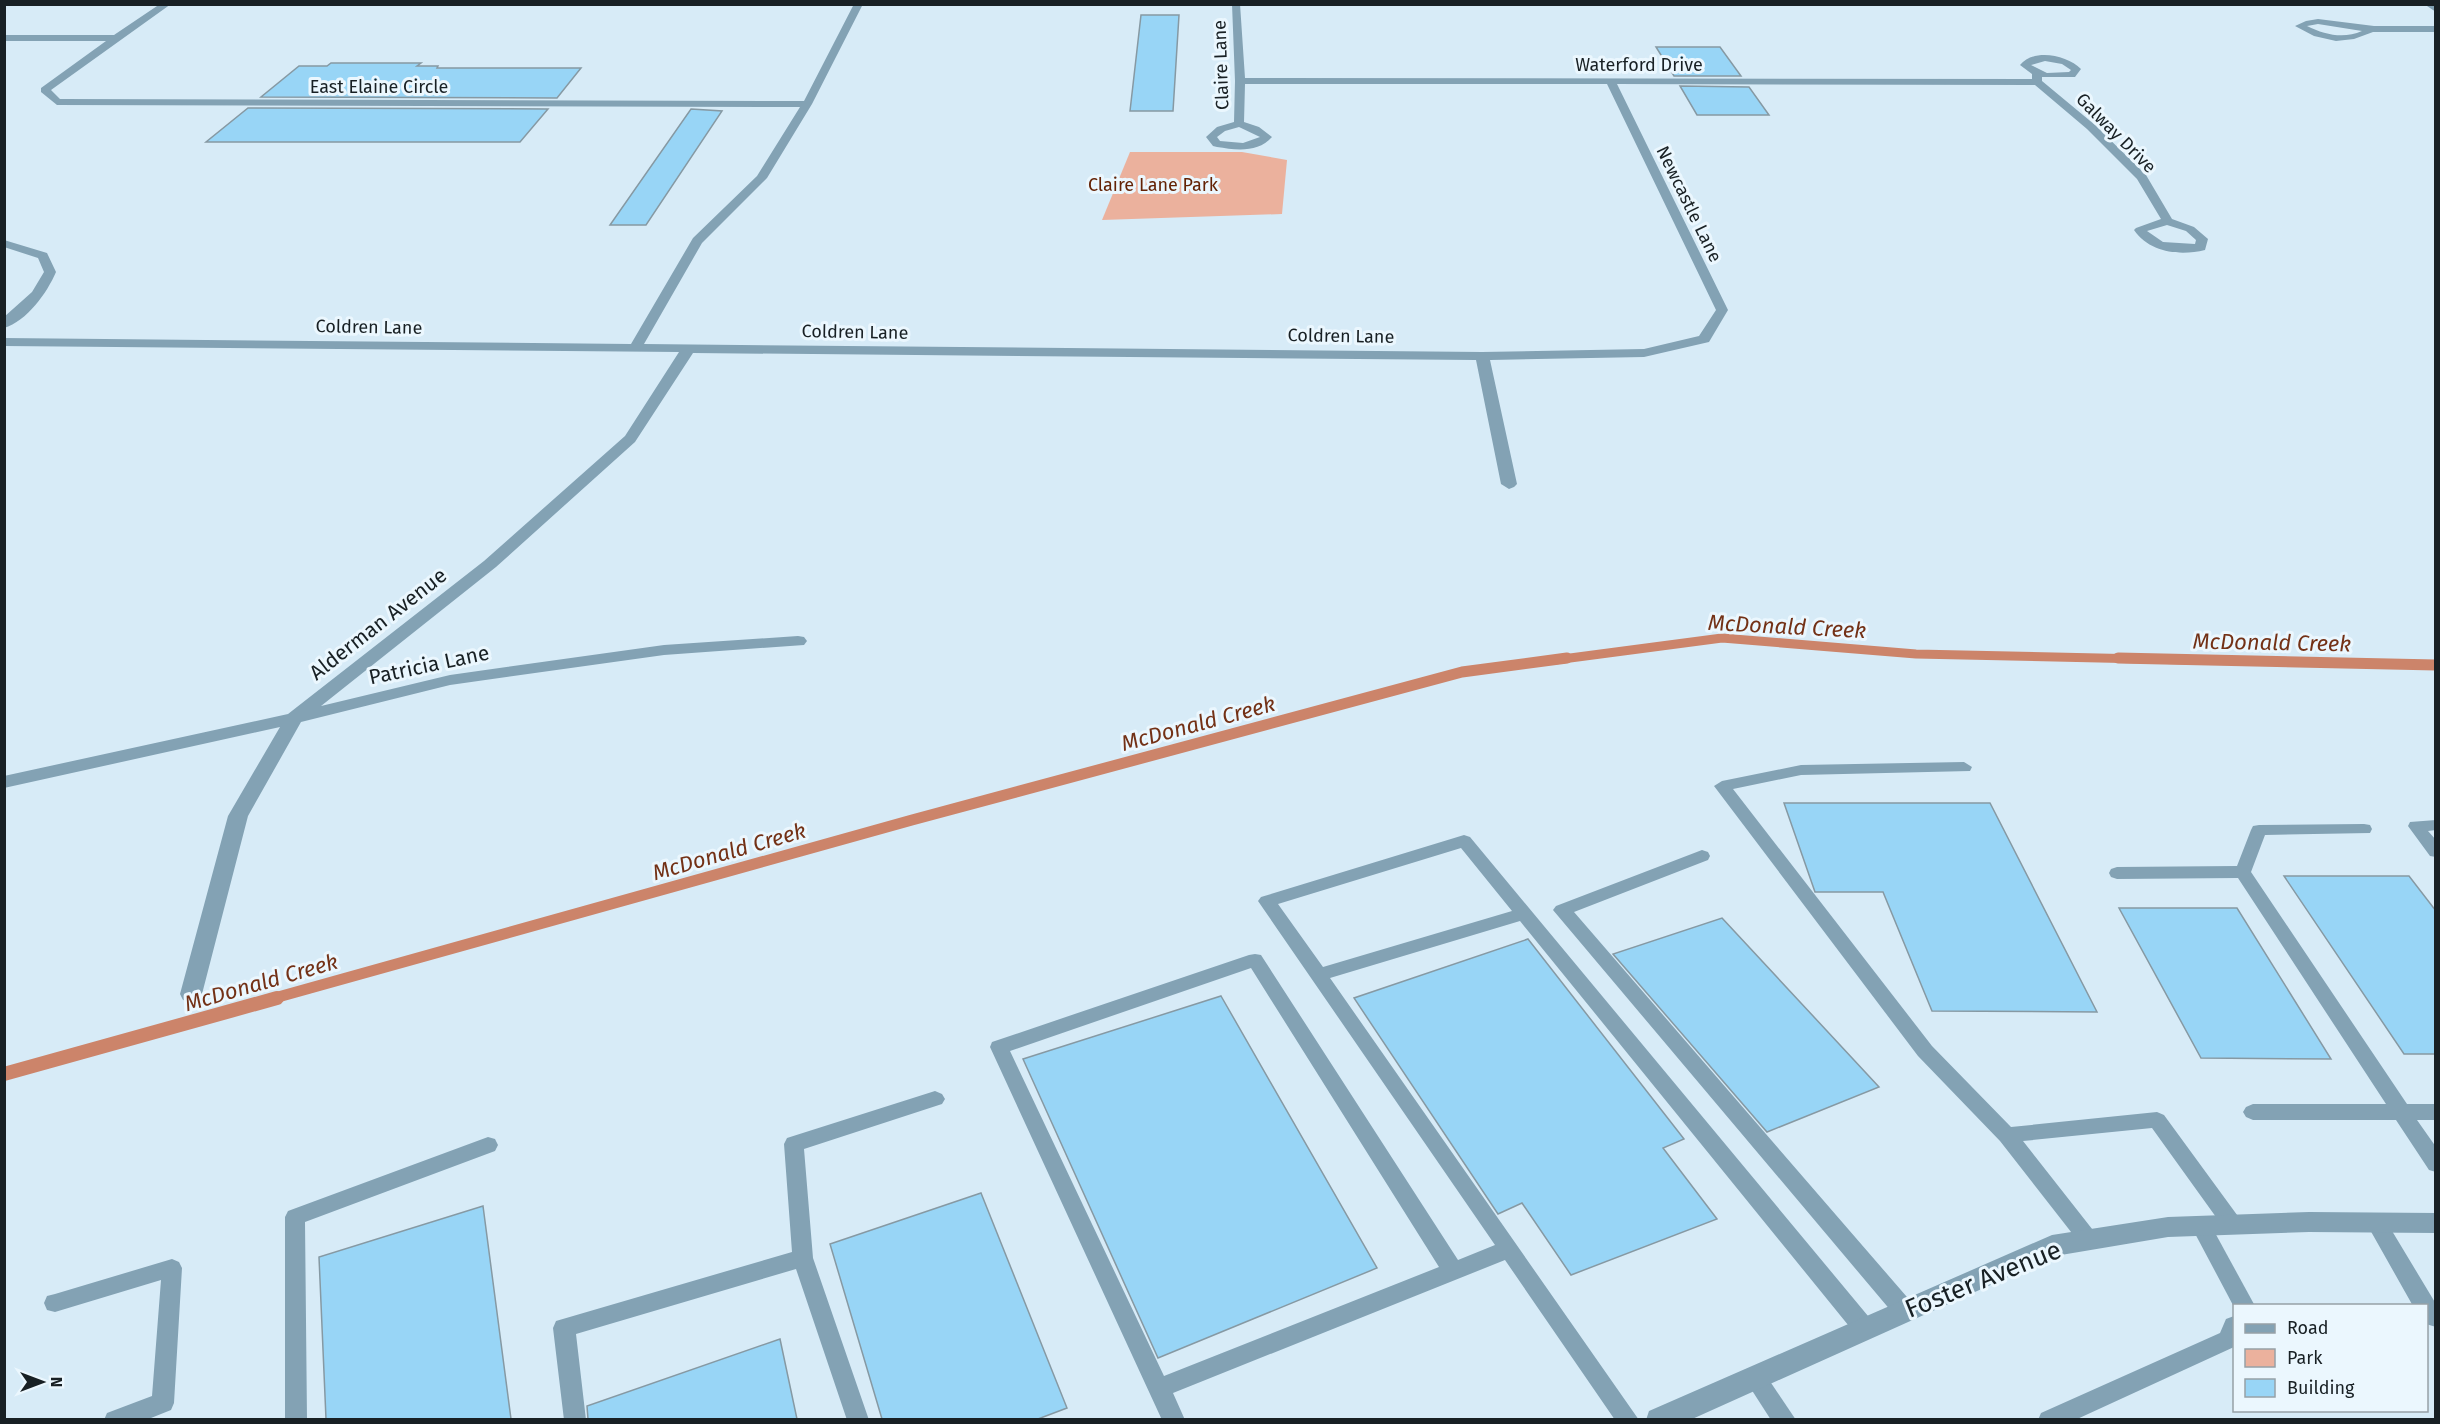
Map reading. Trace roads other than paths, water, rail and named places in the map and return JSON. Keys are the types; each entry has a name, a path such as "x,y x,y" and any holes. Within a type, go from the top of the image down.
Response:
{"street":[{"path":"4,38 116,38 167,4"},
{"path":"635,348 697,241 762,178 807,104 859,4"},
{"name":"Claire Lane","path":"1236,4 1240,81 1239,124"},
{"path":"2428,4 2436,9"},
{"path":"2371,30 2361,37 2336,38 2312,34 2300,26 2310,21 2333,22 2371,30 2436,29"},
{"name":"East Elaine Circle","path":"116,38 45,90 57,102 807,104"},
{"name":"Waterford Drive","path":"1240,81 1611,82 2037,78"},
{"name":"Galway Drive","path":"2037,78 2142,177 2168,221"},
{"name":"Newcastle Lane","path":"1611,82 1722,310 1704,339"},
{"path":"4,243 42,256 50,272 44,288 4,324"},
{"name":"Coldren Lane","path":"4,342 1482,356 1644,353 1704,339"},
{"name":"Alderman Avenue","path":"191,993 238,816 294,718 490,564 630,439 689,348"},
{"path":"1482,356 1509,484"},
{"name":"Patricia Lane","path":"4,782 294,718 450,680 664,650 798,641"},
{"name":"Foster Avenue","path":"1659,1419 2052,1246 2168,1227 2376,1222 2436,1223"}],"lane":[{"path":"1964,767 1801,770 1722,786 1924,1051 2007,1135 2089,1240"},
{"path":"2436,825 2416,826 2436,852"},
{"path":"2243,872 2259,830 2364,829"},
{"path":"1628,1419 1267,901 1464,842 1865,1329"},
{"path":"1702,856 1562,910 1905,1311"},
{"path":"2117,873 2243,872"},
{"path":"2243,872 2436,1164"},
{"path":"1318,975 1524,914"},
{"path":"1174,1419 999,1047 1255,960 1452,1272"},
{"path":"858,1419 803,1258 794,1144 935,1099"},
{"path":"2253,1112 2436,1112"},
{"path":"2007,1135 2157,1120 2234,1225"},
{"path":"296,1419 295,1217 488,1146"},
{"path":"2376,1222 2425,1304"},
{"path":"2201,1226 2244,1304"},
{"path":"1159,1388 1509,1249"},
{"path":"575,1419 564,1328 803,1258"},
{"path":"55,1303 172,1268 163,1403 115,1419"},
{"path":"2049,1419 2228,1340 2233,1330"},
{"path":"1755,1378 1785,1419"}],"waterway":[{"name":"McDonald Creek","path":"1555,660 1722,638 1916,654 2189,660"},
{"name":"McDonald Creek","path":"271,999 912,820 1462,672 1567,658"},
{"name":"McDonald Creek","path":"2118,658 2436,665"},
{"name":"McDonald Creek","path":"4,1074 277,998"}],"park label":[{"name":"Claire Lane Park","path":"1153,185"}]}
